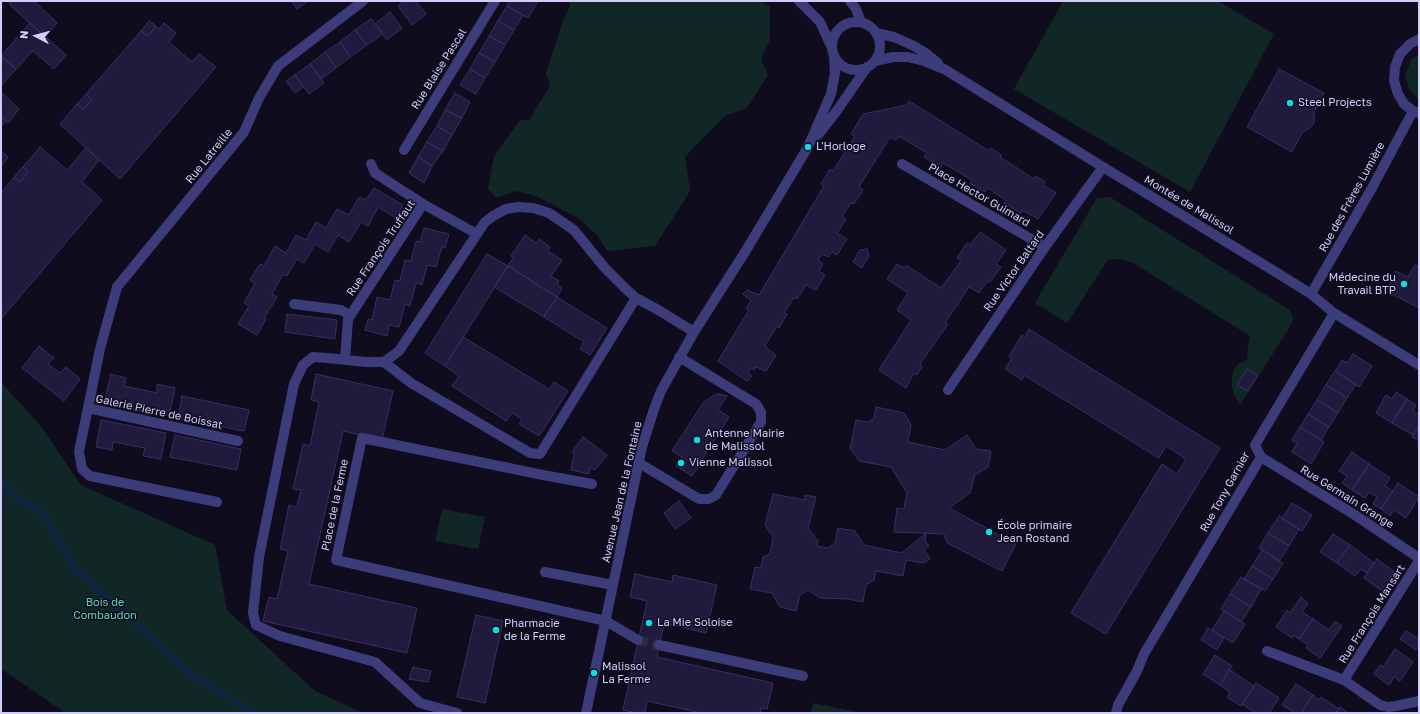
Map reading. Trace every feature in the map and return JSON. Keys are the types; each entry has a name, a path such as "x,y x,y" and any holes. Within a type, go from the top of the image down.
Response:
{"street":[{"name":"Rue Latreille","path":"100,349 117,287 244,132 259,98 278,66 364,1"},
{"name":"Rue Blaise Pascal","path":"404,150 495,1"},
{"path":"800,1 820,22 838,62 847,68 859,70 867,68"},
{"name":"Montée de Malissol","path":"850,1 861,22 876,33 894,37 914,46 927,54 944,69"},
{"path":"833,53 834,38 840,28 849,23 861,22"},
{"path":"875,61 880,46 876,33"},
{"path":"1416,112 1404,104 1398,94 1394,81 1395,66 1400,54 1410,44 1419,40"},
{"name":"Avenue Jean de la Fontaine","path":"586,713 639,463 654,409 661,391 679,357 745,252 808,147 831,94 835,73 833,53"},
{"name":"Montée de Malissol","path":"867,68 875,61 893,57 908,57 924,61 944,69 1311,294 1334,313 1419,365"},
{"name":"Avenue Jean de la Fontaine","path":"808,147 836,112 867,68"},
{"name":"Rue des Frères Lumière","path":"1311,294 1416,112"},
{"path":"371,164 375,173 423,204"},
{"name":"Place Hector Guimard","path":"902,164 1045,247"},
{"name":"Rue Victor Baltard","path":"948,390 1045,247 1104,167"},
{"name":"Rue François Truffaut","path":"345,360 348,319 350,315 423,204 477,234"},
{"path":"457,713 420,703 375,662 280,636 256,625 254,613 259,556 294,384 303,365 313,357 366,362 384,362 399,351 485,222 506,209 518,207 533,208 549,213 574,230 614,279 636,298 694,332"},
{"path":"384,362 418,387 530,453 540,454 636,298"},
{"path":"294,304 341,310 350,315"},
{"name":"Rue Tony Garnier","path":"1116,713 1118,705 1137,671 1144,654 1261,457 1255,445 1334,313"},
{"name":"Galerie Pierre de Boissat","path":"100,349 88,408 238,441"},
{"path":"639,463 699,499 709,499 716,495 761,422 761,412 756,404 679,357"},
{"path":"88,408 79,451 82,469 90,476 217,502"},
{"name":"Place de la Ferme","path":"592,484 362,438 336,560 606,621"},
{"name":"Rue Germain Grange","path":"1261,457 1355,515 1419,558"},
{"name":"Rue François Mansart","path":"1344,680 1419,561"},
{"path":"546,572 613,585"},
{"path":"606,621 638,640"},
{"path":"659,645 803,676"},
{"name":"Rue François Mansart","path":"1267,651 1344,680 1380,705 1388,707 1419,701"}],"green space":[{"path":"569,1 760,1 770,7 770,40 761,59 768,75 747,108 725,116 685,157 690,191 655,246 607,251 598,236 580,219 536,196 516,191 496,198 488,189 494,156 520,120 529,120 550,86 546,73 564,18 570,6"},
{"path":"1063,1 1218,1 1274,34 1190,192 1014,89"},
{"path":"1419,54 1419,100 1409,89 1405,75 1411,60"},
{"path":"1110,197 1288,309 1292,314 1293,319 1291,325 1240,405 1234,395 1232,376 1238,364 1248,359 1247,353 1250,336 1133,263 1122,259 1107,261 1067,323 1035,303 1097,198"},
{"name":"Bois de Combaudon","path":"1,382 40,425 81,485 215,545 227,610 315,691 363,713 66,713 1,669"},
{"path":"442,509 485,517 478,549 435,541"},
{"path":"813,703 862,713 811,713"}],"building":[{"path":"11,1 38,1 36,3 57,23 45,37 9,4"},
{"path":"291,1 308,1 297,9"},
{"path":"405,1 416,1 426,14 412,25 398,6"},
{"path":"510,1 538,1 528,18 507,6"},
{"path":"507,6 523,15 514,30 498,21"},
{"path":"390,12 402,28 387,40 375,24"},
{"path":"371,19 383,34 367,45 355,30"},
{"path":"149,21 156,26 148,36 141,31"},
{"path":"498,21 514,30 505,45 489,36"},
{"path":"30,23 66,55 54,69 33,51 16,69 1,56"},
{"path":"164,23 176,33 169,42 192,62 199,54 216,67 120,179 60,124 77,104 83,109 92,100 86,94 141,31 148,36 156,26 159,29"},
{"path":"355,30 367,45 350,57 340,42"},
{"path":"489,36 505,45 495,62 479,53"},
{"path":"340,42 350,57 336,68 325,52"},
{"path":"325,52 336,68 321,79 310,64"},
{"path":"479,53 495,62 485,78 470,69"},
{"path":"1,56 16,69 1,86"},
{"path":"310,64 324,83 309,94 295,75"},
{"path":"470,69 485,78 476,94 460,85"},
{"name":"Steel Projects","path":"1279,69 1324,93 1314,112 1314,123 1302,133 1292,152 1247,127"},
{"path":"295,75 303,87 295,93 286,81"},
{"path":"1,92 19,109 8,123 1,116"},
{"path":"455,93 470,102 462,118 445,110"},
{"path":"86,94 92,100 83,109 77,104"},
{"path":"909,101 989,151 991,148 1001,155 1000,157 1034,179 1036,176 1045,182 1043,185 1056,193 1038,219 1022,210 1021,213 1004,203 1006,200 987,188 985,192 970,183 972,180 943,163 941,167 924,157 927,153 899,136 896,140 890,137 859,187 863,190 854,204 851,203 842,216 846,219 837,233 847,239 837,255 832,252 828,257 822,254 818,260 823,264 819,271 825,275 816,290 806,285 797,299 794,297 784,313 787,314 779,328 777,326 765,345 776,355 766,371 756,367 754,370 751,368 748,373 752,376 747,381 718,361 749,310 746,308 751,301 743,294 747,290 759,295 824,186 821,184 830,169 833,171 855,136 851,134 863,114 907,105"},
{"path":"445,110 462,118 452,135 437,126"},
{"path":"1,116 6,121 1,127"},
{"path":"437,126 452,135 443,151 427,142"},
{"path":"427,142 443,151 432,166 418,157"},
{"path":"40,147 67,170 86,148 99,160 82,182 102,200 1,319 1,193 14,177 20,182 28,172 23,167"},
{"path":"1,151 8,157 1,166"},
{"path":"418,157 432,166 424,183 409,173"},
{"path":"23,167 28,172 20,182 14,177"},
{"path":"374,188 403,205 396,218 378,207 368,226 361,222 349,242 338,235 328,252 315,244 304,263 297,259 287,276 283,274 272,294 277,297 264,318 266,319 257,335 238,324 249,306 244,303 255,283 250,280 260,264 264,266 275,246 286,253 296,235 306,240 316,222 326,228 337,209 349,215 359,197 366,200"},
{"path":"424,228 449,234 445,248 442,247 436,267 427,265 422,285 416,283 410,306 405,304 399,327 389,325 387,336 365,330 368,319 372,320 377,297 390,300 395,280 400,281 405,260 411,261 416,241 420,242"},
{"path":"980,232 1006,250 996,264 1001,267 990,282 988,281 979,293 969,287 945,323 948,324 920,364 922,366 917,375 914,373 906,388 879,370 911,320 897,310 908,293 887,279 897,264 904,268 907,266 941,288 961,261 957,258 967,243 970,245"},
{"path":"525,235 536,243 539,239 550,247 548,251 562,260 551,276 559,281 557,284 562,288 557,297 508,266 513,258 511,256"},
{"path":"867,249 869,256 862,268 853,262 860,250"},
{"path":"487,254 508,266 445,366 425,353"},
{"name":"Médecine du Travail BTP","path":"1415,265 1419,267 1419,308 1386,291 1396,271 1408,277"},
{"path":"508,266 557,297 544,317 494,287"},
{"path":"557,297 607,328 590,355 580,349 584,342 544,317"},
{"path":"287,314 337,320 335,339 285,332"},
{"path":"1029,329 1220,448 1106,634 1071,613 1162,464 1177,474 1186,459 1166,446 1159,458 1024,375 1022,380 1005,369 1012,358 1009,356 1022,335 1025,337"},
{"path":"463,337 549,389 554,382 568,391 539,436 519,424 522,419 512,413 506,421 452,386 459,376 445,366"},
{"path":"39,346 54,358 48,364 60,373 66,367 80,379 64,401 22,368"},
{"path":"1353,354 1372,366 1359,387 1335,371 1342,360 1347,363"},
{"path":"1247,369 1258,375 1248,391 1237,385"},
{"path":"1335,371 1356,384 1347,398 1326,385"},
{"path":"111,374 126,378 124,386 157,393 157,384 175,388 169,416 105,404"},
{"path":"316,374 393,391 382,440 343,431 309,584 417,608 407,653 263,621 269,597 277,599 288,551 280,549 289,505 297,507 301,490 293,489 303,444 310,446 319,402 311,400"},
{"path":"1326,385 1347,398 1338,413 1317,400"},
{"path":"1396,392 1407,399 1392,423 1376,413 1386,395 1392,399"},
{"name":"Antenne Mairie de Malissol","path":"719,394 727,396 718,410 729,417 692,476 676,466 682,457 672,451 703,403 714,395"},
{"path":"182,396 249,410 244,431 178,418"},
{"path":"1407,399 1416,405 1413,411 1419,414 1419,426 1413,435 1392,423"},
{"path":"1317,400 1338,413 1329,427 1308,414"},
{"path":"876,407 904,413 911,425 908,442 945,450 967,435 976,449 991,451 988,467 975,475 970,493 949,508 1016,544 1002,571 947,543 944,534 894,532 897,508 904,509 907,493 891,467 859,461 850,448 856,420 868,422 874,418"},
{"path":"1308,414 1329,427 1321,440 1300,427"},
{"path":"101,420 166,433 161,459 143,456 145,448 113,442 112,450 96,447"},
{"path":"1419,426 1419,441 1412,437"},
{"path":"1300,427 1324,442 1311,464 1292,452 1297,443 1292,440"},
{"path":"175,435 241,449 237,470 170,457"},
{"path":"583,437 607,455 595,470 590,467 589,474 571,470 574,454 572,452"},
{"path":"1352,452 1369,464 1352,490 1342,483 1347,476 1339,471"},
{"path":"1369,464 1390,478 1385,486 1393,491 1381,509 1373,504 1377,497 1369,492 1365,498 1352,490"},
{"path":"1398,483 1419,497 1406,518 1394,510 1390,516 1381,509"},
{"path":"773,494 805,500 805,495 816,497 808,528 818,541 817,546 828,548 835,543 838,528 855,531 864,545 902,553 926,533 925,541 929,546 924,550 930,559 923,563 906,560 903,576 876,571 874,580 866,585 863,602 848,599 820,598 808,590 800,595 796,611 780,607 772,593 750,589 755,567 761,568 763,557 770,554 773,537 765,525"},
{"path":"679,501 691,518 675,529 664,513"},
{"path":"1292,503 1312,515 1302,531 1282,519"},
{"path":"1279,516 1299,529 1289,546 1268,533"},
{"path":"1268,533 1289,546 1279,561 1259,548"},
{"path":"1333,534 1350,545 1337,563 1320,552"},
{"path":"1350,545 1374,563 1367,573 1361,569 1355,576 1337,563"},
{"path":"1262,550 1283,563 1273,579 1252,566"},
{"path":"1377,559 1395,572 1382,591 1364,578"},
{"path":"1252,566 1273,579 1265,591 1244,579"},
{"path":"635,574 672,582 673,575 717,585 706,633 664,623 657,657 773,683 767,709 761,708 760,713 701,713 647,701 645,713 623,710 647,601 630,597"},
{"path":"1241,577 1261,589 1251,607 1230,594"},
{"path":"1230,594 1251,607 1241,622 1221,609"},
{"path":"1301,597 1308,603 1302,612 1313,619 1299,639 1293,635 1292,638 1276,627 1287,610 1290,613"},
{"path":"1224,611 1245,624 1233,643 1212,630"},
{"path":"476,615 503,621 485,703 457,697"},
{"path":"1313,619 1329,630 1335,621 1342,626 1320,658 1306,648 1308,645 1299,639"},
{"path":"1208,628 1224,638 1217,650 1201,640"},
{"path":"1406,631 1419,639 1419,645 1416,650 1400,639"},
{"path":"1395,649 1413,662 1400,681 1394,677 1389,685 1374,674 1380,665 1383,667"},
{"path":"1215,655 1232,666 1220,685 1203,674"},
{"path":"413,667 431,671 428,682 409,679"},
{"path":"1230,670 1254,686 1241,706 1227,697 1230,692 1220,685"},
{"path":"1256,683 1279,698 1269,713 1256,713 1242,704"},
{"path":"1296,684 1313,695 1301,713 1295,713 1282,705"},
{"path":"1313,695 1319,700 1321,697 1339,709 1336,713 1305,713 1302,711"},
{"path":"1340,707 1348,713 1336,713"}],"waterway":[{"path":"1,482 13,495 45,515 75,569 195,677 254,713"}],"tunnel":[{"path":"638,640 659,645"}],"place":[{"name":"Steel Projects","path":"1290,103"},
{"name":"L'Horloge","path":"808,147"},
{"name":"Médecine du Travail BTP","path":"1404,284"},
{"name":"Antenne Mairie de Malissol","path":"697,440"},
{"name":"Vienne Malissol","path":"681,463"},
{"name":"École primaire Jean Rostand","path":"989,532"},
{"name":"La Mie Soloise","path":"649,623"},
{"name":"Pharmacie de la Ferme","path":"496,630"},
{"name":"Malissol La Ferme","path":"594,673"}]}
